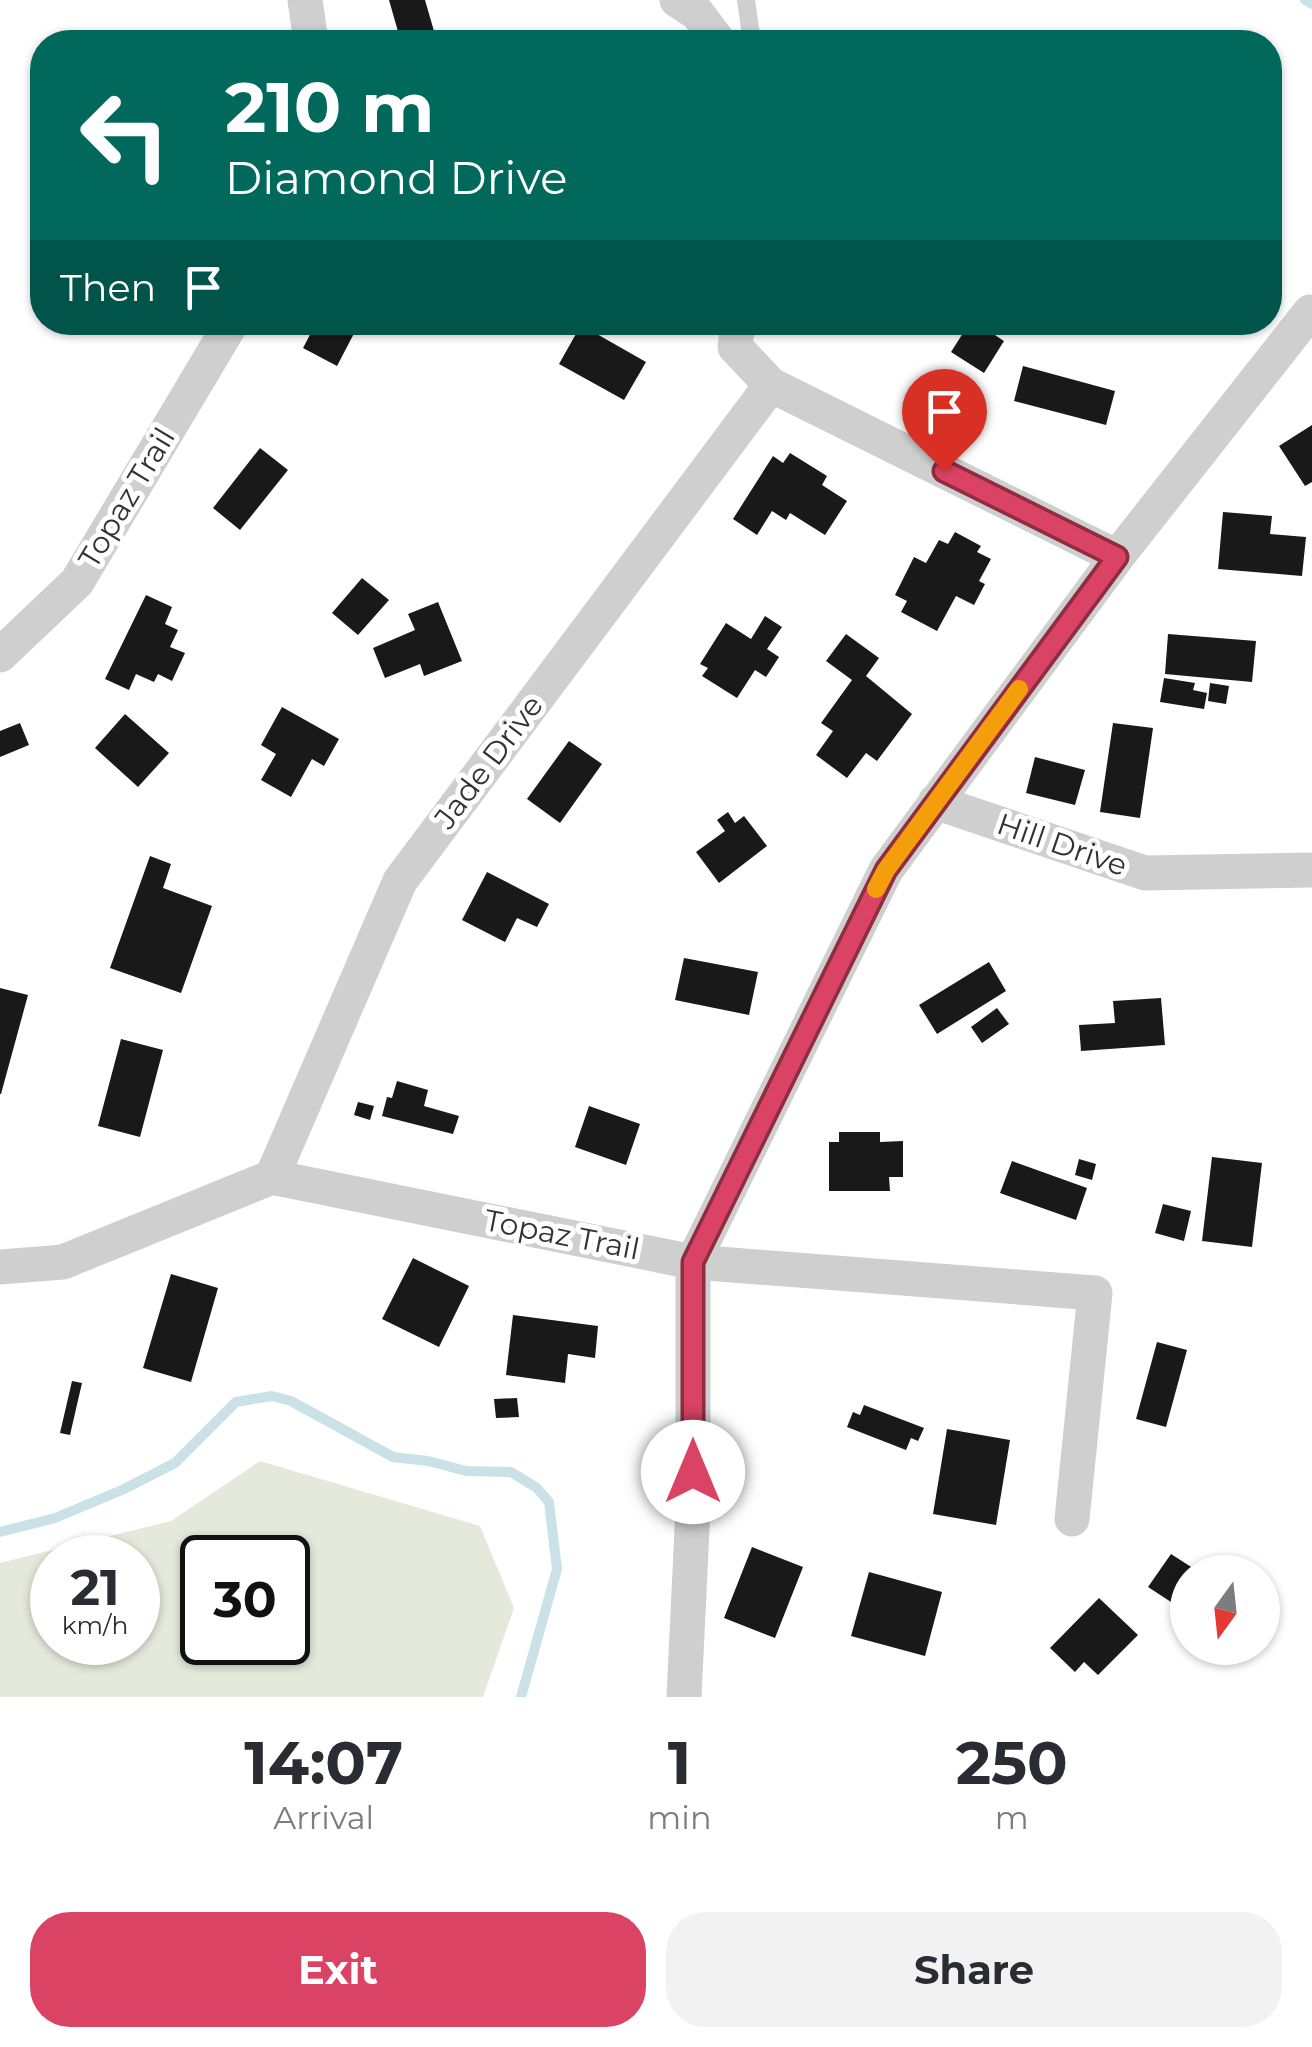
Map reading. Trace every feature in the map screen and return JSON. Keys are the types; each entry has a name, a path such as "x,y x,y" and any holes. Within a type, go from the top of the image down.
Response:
{"street":[{"path":"305,0 310,30"},
{"path":"676,0 698,12 711,30"},
{"path":"684,1697 693,1508 693,1262 886,870 1117,557 1310,312"},
{"name":"Topaz Trail","path":"0,655 77,582 224,335"},
{"path":"737,335 736,347 771,385 1117,557"},
{"name":"Jade Drive","path":"272,1177 400,881 771,385"},
{"name":"Hill Drive","path":"936,802 1145,873 1312,870"},
{"path":"0,1268 63,1262 272,1177"},
{"name":"Topaz Trail","path":"272,1177 693,1262 1095,1293 1072,1519"}],"lane":[{"path":"746,0 750,30"}],"shaded area":[{"path":"260,1461 480,1526 514,1608 483,1697 0,1697 0,1563 30,1556 30,1665 160,1665 160,1535 114,1535 171,1521"}],"building":[{"path":"389,0 425,0 434,30 398,30"},
{"path":"310,335 353,335 337,366 303,348"},
{"path":"575,335 599,335 646,362 624,400 559,364"},
{"path":"962,335 995,335 1004,341 984,373 951,352"},
{"path":"1023,366 1115,391 1106,425 1014,401"},
{"path":"1312,425 1312,482 1305,486 1279,446"},
{"path":"260,448 288,470 240,530 213,508"},
{"path":"790,453 827,476 822,485 847,501 825,535 790,513 786,520 772,511 757,535 733,519 773,456 783,463"},
{"path":"1223,512 1272,516 1270,534 1306,537 1302,576 1218,569"},
{"path":"955,532 981,546 977,552 991,559 979,581 985,584 974,605 956,596 937,631 901,612 907,601 895,595 914,557 926,563 939,540 948,544"},
{"path":"362,578 389,600 358,635 332,613"},
{"path":"146,595 172,607 165,624 178,630 170,647 185,653 172,681 158,674 154,682 136,674 129,690 105,679"},
{"path":"438,602 462,661 424,676 420,664 385,678 373,648 415,630 408,614"},
{"path":"765,616 782,627 767,649 779,657 766,677 755,670 737,698 702,676 708,668 700,664 726,623 751,639"},
{"path":"846,634 879,658 866,676 912,714 877,761 866,753 847,778 816,755 833,731 821,723 852,680 826,661"},
{"path":"1168,634 1256,641 1252,682 1165,674"},
{"path":"1164,678 1195,683 1193,690 1207,693 1204,709 1160,702"},
{"path":"1210,683 1229,686 1226,704 1208,701"},
{"path":"282,707 339,739 324,766 312,759 291,797 261,780 276,754 261,745"},
{"path":"125,714 169,753 138,787 95,748"},
{"path":"20,723 29,745 0,757 0,731"},
{"path":"1113,723 1153,728 1140,818 1100,812"},
{"path":"569,741 602,764 560,823 527,799"},
{"path":"1035,757 1085,770 1075,805 1026,793"},
{"path":"728,812 735,823 744,816 767,846 719,883 696,852 725,831 717,820"},
{"path":"150,856 171,864 163,888 212,906 181,993 110,968"},
{"path":"487,872 549,904 537,927 517,918 505,942 462,920"},
{"path":"684,958 758,972 749,1015 675,1000"},
{"path":"989,962 1006,991 937,1034 919,1005"},
{"path":"0,988 28,995 1,1094 0,1094"},
{"path":"1161,998 1165,1045 1081,1051 1079,1025 1115,1023 1113,1001"},
{"path":"997,1008 1009,1024 982,1043 971,1027"},
{"path":"121,1039 163,1050 140,1137 98,1126"},
{"path":"397,1081 428,1090 424,1106 459,1116 453,1134 382,1116"},
{"path":"358,1102 374,1106 370,1120 354,1115"},
{"path":"589,1106 640,1124 626,1165 575,1147"},
{"path":"839,1132 880,1132 880,1142 903,1141 903,1177 889,1177 890,1191 829,1191 829,1142 839,1142"},
{"path":"1212,1157 1262,1163 1252,1247 1202,1241"},
{"path":"1079,1159 1096,1164 1092,1180 1075,1175"},
{"path":"1012,1161 1087,1188 1076,1220 1000,1193"},
{"path":"1163,1204 1191,1211 1184,1241 1155,1233"},
{"path":"413,1258 469,1286 439,1347 382,1319"},
{"path":"171,1274 218,1288 191,1382 143,1368"},
{"path":"513,1315 598,1326 595,1358 568,1354 565,1383 506,1375"},
{"path":"1157,1342 1187,1350 1166,1427 1136,1419"},
{"path":"72,1381 82,1383 70,1435 60,1433"},
{"path":"517,1398 519,1417 496,1418 494,1399"},
{"path":"864,1405 924,1428 918,1441 911,1438 906,1450 847,1427 853,1412 860,1415"},
{"path":"947,1429 1010,1440 996,1525 933,1514"},
{"path":"752,1547 803,1567 775,1638 724,1618"},
{"path":"1170,1555 1170,1601 1148,1587"},
{"path":"869,1572 942,1592 925,1656 851,1636"},
{"path":"1099,1598 1138,1635 1098,1675 1084,1662 1075,1672 1050,1648"}],"waterway":[{"path":"1305,0 1312,4"},
{"path":"0,1532 55,1518 175,1463 236,1402 272,1396 291,1401 393,1457 466,1471 511,1472 537,1488 549,1502 557,1569 521,1697"}],"slow traffic":[{"path":"876,889 1019,689"}],"route":[{"path":"693,1472 693,1262 886,870 1117,557 944,471"}]}
